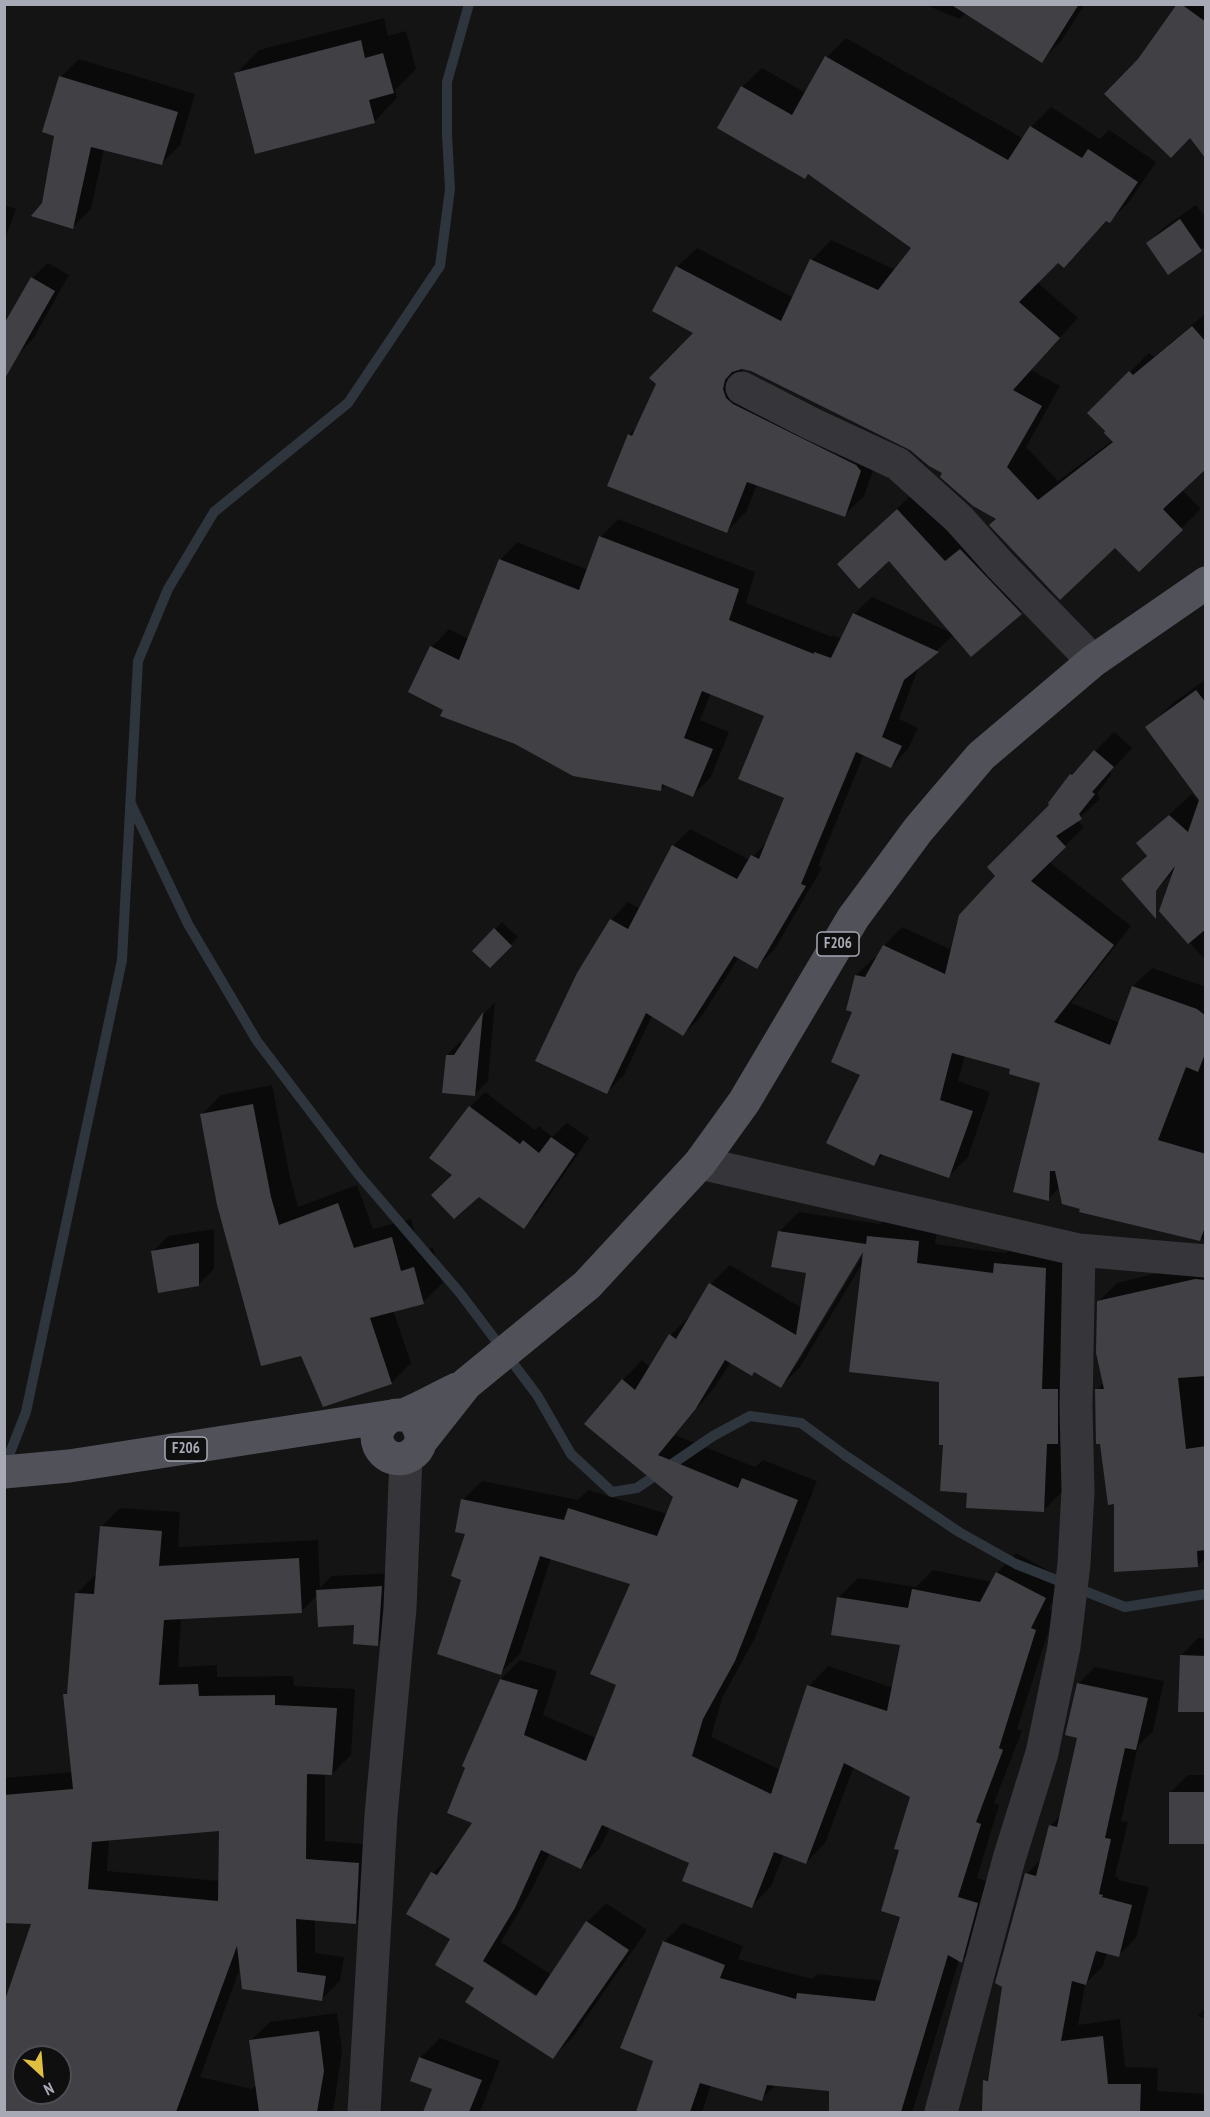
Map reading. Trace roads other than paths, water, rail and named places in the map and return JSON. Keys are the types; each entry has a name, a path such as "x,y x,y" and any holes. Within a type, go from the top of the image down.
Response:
{"main road":[{"name":"F206","path":"4,1472 69,1466 304,1431 401,1437 587,1285 700,1163 744,1102 854,918 918,830 981,756 1093,661 1206,583"}],"street":[{"path":"742,388 898,464 959,519 999,565 1093,661"},
{"path":"700,1163 1079,1250 1206,1261"},
{"path":"941,2112 1009,1859 1042,1753 1064,1647 1074,1564 1078,1491 1076,1407 1079,1250"},
{"path":"364,2112 381,1815 399,1618 401,1437"}],"waterway":[{"path":"4,1468 26,1412 122,960 138,661 168,589 214,512 348,403 440,266 450,189 447,82 469,4"},
{"path":"131,804 188,924 257,1041 358,1174 460,1293 537,1395 571,1454 612,1492 637,1488 713,1436 750,1416 801,1423 959,1532 1016,1564 1125,1607 1206,1594"}]}
